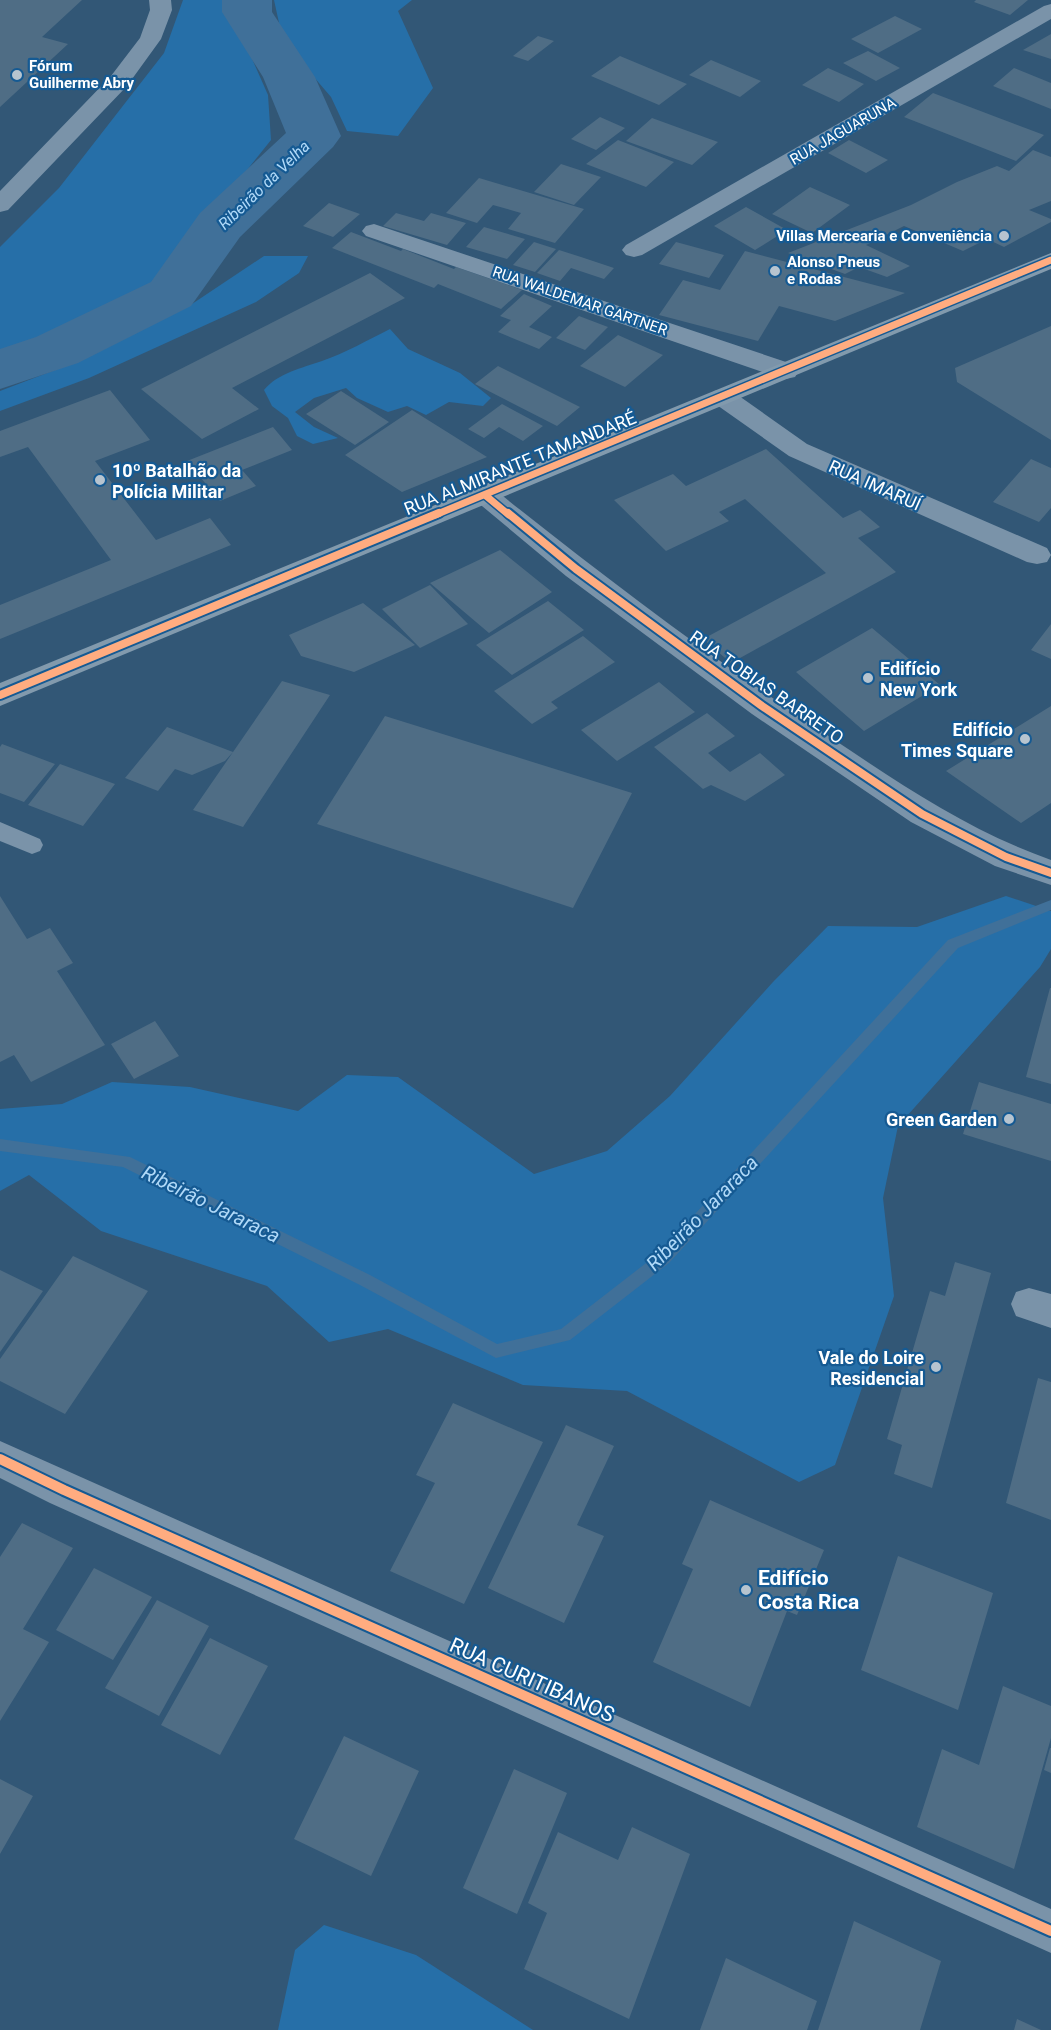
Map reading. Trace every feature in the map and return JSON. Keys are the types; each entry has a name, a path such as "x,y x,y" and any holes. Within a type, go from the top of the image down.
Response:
{"main road":[{"name":"RUA ALMIRANTE TAMANDARÉ","path":"0,695 1051,260"}],"street":[{"path":"0,205 119,81 150,39 161,10 160,0"},
{"name":"RUA JAGUARUNA","path":"634,250 1051,10"},
{"name":"RUA WALDEMAR GARTNER","path":"374,231 786,371"},
{"name":"RUA IMARUÍ","path":"723,397 798,450 1037,555"},
{"name":"RUA TOBIAS BARRETO","path":"485,495 576,569 762,706 922,814 1006,857 1051,873"},
{"name":"RUA CURITIBANOS","path":"0,1459 64,1490 1051,1931"}],"lane":[{"path":"0,831 32,845"}],"shaded area":[{"path":"183,0 239,0 245,43 268,95 271,140 158,282 25,345 0,350 0,247 59,188 164,53"},
{"path":"274,0 412,0 398,11 433,88 398,136 347,131 331,97 283,41"},
{"path":"264,256 308,256 299,273 256,302 89,378 0,411 0,391 55,370 189,306"},
{"path":"390,329 408,349 460,373 491,398 483,406 449,402 426,415 407,406 388,412 357,398 346,388 314,398 295,412 314,427 338,438 313,444 297,436 288,418 272,406 264,390 283,375 339,354"},
{"path":"1006,896 1051,911 1051,949 1040,967 898,1126 883,1198 894,1296 835,1465 799,1482 627,1391 523,1385 388,1329 329,1342 267,1286 101,1231 29,1175 0,1191 0,1109 62,1104 112,1082 190,1087 298,1111 347,1075 398,1077 534,1174 607,1151 670,1096 773,982 828,926 917,927"},
{"path":"324,1925 416,1955 533,2030 278,2030 295,1950"}],"building":[{"name":"Fórum Guilherme Abry","path":"0,0 82,0 42,37 68,44 0,107"},
{"path":"976,0 1028,0 1010,15 974,2"},
{"path":"895,16 922,29 878,53 851,39"},
{"path":"1051,34 1051,59 1023,50"},
{"path":"538,36 554,41 528,61 513,56"},
{"path":"868,51 900,68 876,81 843,63"},
{"path":"620,56 687,84 659,105 591,76"},
{"path":"711,60 761,81 740,97 689,75"},
{"path":"828,68 864,84 839,102 802,85"},
{"path":"1014,68 1051,83 1051,109 993,86"},
{"path":"933,93 1044,135 1016,161 904,117"},
{"path":"600,117 625,128 596,150 571,139"},
{"path":"652,118 718,142 692,165 626,141"},
{"path":"618,140 674,162 646,187 586,164"},
{"path":"849,140 888,160 866,173 828,153"},
{"path":"1033,150 1051,157 1051,201 1029,210 1051,219 1051,222 1004,247 987,239 963,251 904,226 866,245 910,266 887,277 859,267 845,274 788,253 911,205 957,182 997,166 1009,171"},
{"path":"561,164 601,177 574,205 534,192"},
{"path":"479,178 584,209 555,243 508,229 521,213 493,205 477,223 446,213"},
{"path":"810,187 850,205 812,233 772,214"},
{"path":"329,203 360,214 333,237 303,226"},
{"path":"746,207 787,230 755,250 714,226"},
{"path":"396,213 424,221 431,213 466,223 447,245 383,226"},
{"path":"484,227 525,239 507,259 466,247"},
{"path":"351,232 454,269 456,267 522,290 501,309 438,284 434,288 332,248"},
{"path":"534,242 556,249 535,272 513,265"},
{"path":"676,242 724,255 709,278 659,264"},
{"path":"559,250 614,268 604,279 571,268 560,281 537,273"},
{"name":"Alonso Pneus e Rodas","path":"745,251 905,293 835,321 779,306 758,341 659,315 683,280 720,290"},
{"path":"370,273 405,298 232,388 259,409 202,439 141,389"},
{"path":"524,294 552,306 529,327 552,337 539,349 498,332 511,320 500,316"},
{"path":"579,316 608,327 585,350 556,338"},
{"path":"1051,326 1051,440 957,382 955,368"},
{"path":"618,335 663,355 625,387 580,366"},
{"path":"498,366 580,407 557,426 475,384"},
{"path":"110,390 150,440 95,461 156,540 210,518 231,545 0,639 0,605 111,560 28,447 0,457 0,431"},
{"path":"341,391 389,422 355,445 306,414"},
{"path":"502,404 543,426 523,441 499,427 484,438 468,429"},
{"path":"412,410 487,457 402,492 345,455"},
{"path":"273,427 292,450 242,470 256,486 220,501 187,461"},
{"path":"766,449 843,518 860,510 880,527 858,538 896,572 731,663 703,639 826,573 745,499 719,512 729,521 666,551 614,500 673,474 686,486"},
{"path":"1031,459 1051,468 1051,508 1039,522 993,502"},
{"path":"500,550 552,592 489,633 430,583"},
{"path":"430,585 468,624 420,648 382,609"},
{"path":"548,601 584,630 512,675 476,645"},
{"path":"363,603 415,645 354,672 301,656 289,635"},
{"path":"1051,624 1051,659 1031,650"},
{"name":"Edifício New York","path":"872,628 940,685 864,731 796,672"},
{"path":"583,636 615,662 551,702 558,708 532,724 494,691"},
{"path":"282,681 330,695 243,827 193,810"},
{"path":"659,682 695,712 617,761 581,730"},
{"name":"Edifício Times Square","path":"1051,706 1051,803 1021,823 946,771"},
{"path":"707,713 735,736 708,753 730,772 760,753 785,775 745,801 711,785 703,789 654,747"},
{"path":"385,716 632,793 573,908 317,824"},
{"path":"167,727 233,752 225,761 192,775 175,769 158,791 125,778"},
{"path":"2,744 55,764 24,802 0,793 0,747"},
{"path":"60,764 115,784 83,826 28,805"},
{"path":"0,896 27,939 50,928 73,963 57,971 105,1045 31,1082 14,1055 0,1062"},
{"path":"1051,988 1051,1084 1026,1077"},
{"path":"155,1021 179,1056 134,1079 111,1044"},
{"name":"Green Garden","path":"979,1082 1051,1104 1051,1161 963,1134"},
{"path":"73,1256 148,1291 65,1414 0,1381 0,1359"},
{"name":"Vale do Loire Residencial","path":"955,1262 991,1273 932,1488 894,1474 902,1445 887,1439 930,1291 945,1296"},
{"path":"0,1270 43,1291 0,1352"},
{"path":"1038,1378 1051,1382 1051,1520 1006,1503"},
{"path":"453,1403 543,1442 464,1604 390,1571 435,1483 416,1475"},
{"path":"566,1425 614,1446 577,1525 604,1536 564,1623 488,1588"},
{"name":"Edifício Costa Rica","path":"710,1500 824,1550 797,1615 787,1611 750,1707 653,1662 693,1569 682,1564"},
{"path":"22,1523 73,1548 23,1629 49,1642 0,1721 0,1557"},
{"path":"898,1556 993,1593 958,1710 861,1670"},
{"path":"94,1568 152,1597 113,1660 56,1630"},
{"path":"157,1600 209,1626 159,1716 105,1688"},
{"path":"210,1638 268,1666 220,1755 161,1725"},
{"path":"1003,1686 1051,1706 1051,1738 1014,1869 917,1827 942,1749 979,1765"},
{"path":"344,1736 419,1771 371,1876 294,1839"},
{"path":"1051,1748 1051,1773 1044,1770"},
{"path":"514,1769 567,1793 517,1914 463,1888"},
{"path":"0,1779 33,1796 0,1854"},
{"path":"632,1827 690,1854 629,2019 524,1969 547,1913 528,1903 558,1832 618,1860"},
{"path":"854,1921 941,1961 920,2030 818,2030"},
{"path":"726,1958 817,2001 807,2030 700,2030"},
{"path":"1017,2019 1041,2030 1014,2030"}],"waterway":[{"name":"Ribeirão da Velha","path":"0,370 57,350 171,294 220,225 314,136 289,77 247,12 247,0"},
{"name":"Ribeirão Jararaca","path":"0,1145 125,1161 365,1280 496,1351 565,1335 664,1258 953,944 1051,905"}],"cycle path":[{"path":"0,695 1051,260"},
{"path":"485,495 576,569 762,706 922,814 1006,857 1051,873"},
{"path":"0,1459 64,1490 1051,1931"}],"place":[{"name":"Fórum Guilherme Abry","path":"17,75"},
{"name":"Villas Mercearia e Conveniência","path":"1004,236"},
{"name":"Alonso Pneus e Rodas","path":"775,271"},
{"name":"10º Batalhão da Polícia Militar","path":"100,480"},
{"name":"Edifício New York","path":"868,678"},
{"name":"Edifício Times Square","path":"1025,739"},
{"name":"Green Garden","path":"1009,1119"},
{"name":"Vale do Loire Residencial","path":"936,1367"},
{"name":"Edifício Costa Rica","path":"746,1590"}]}
